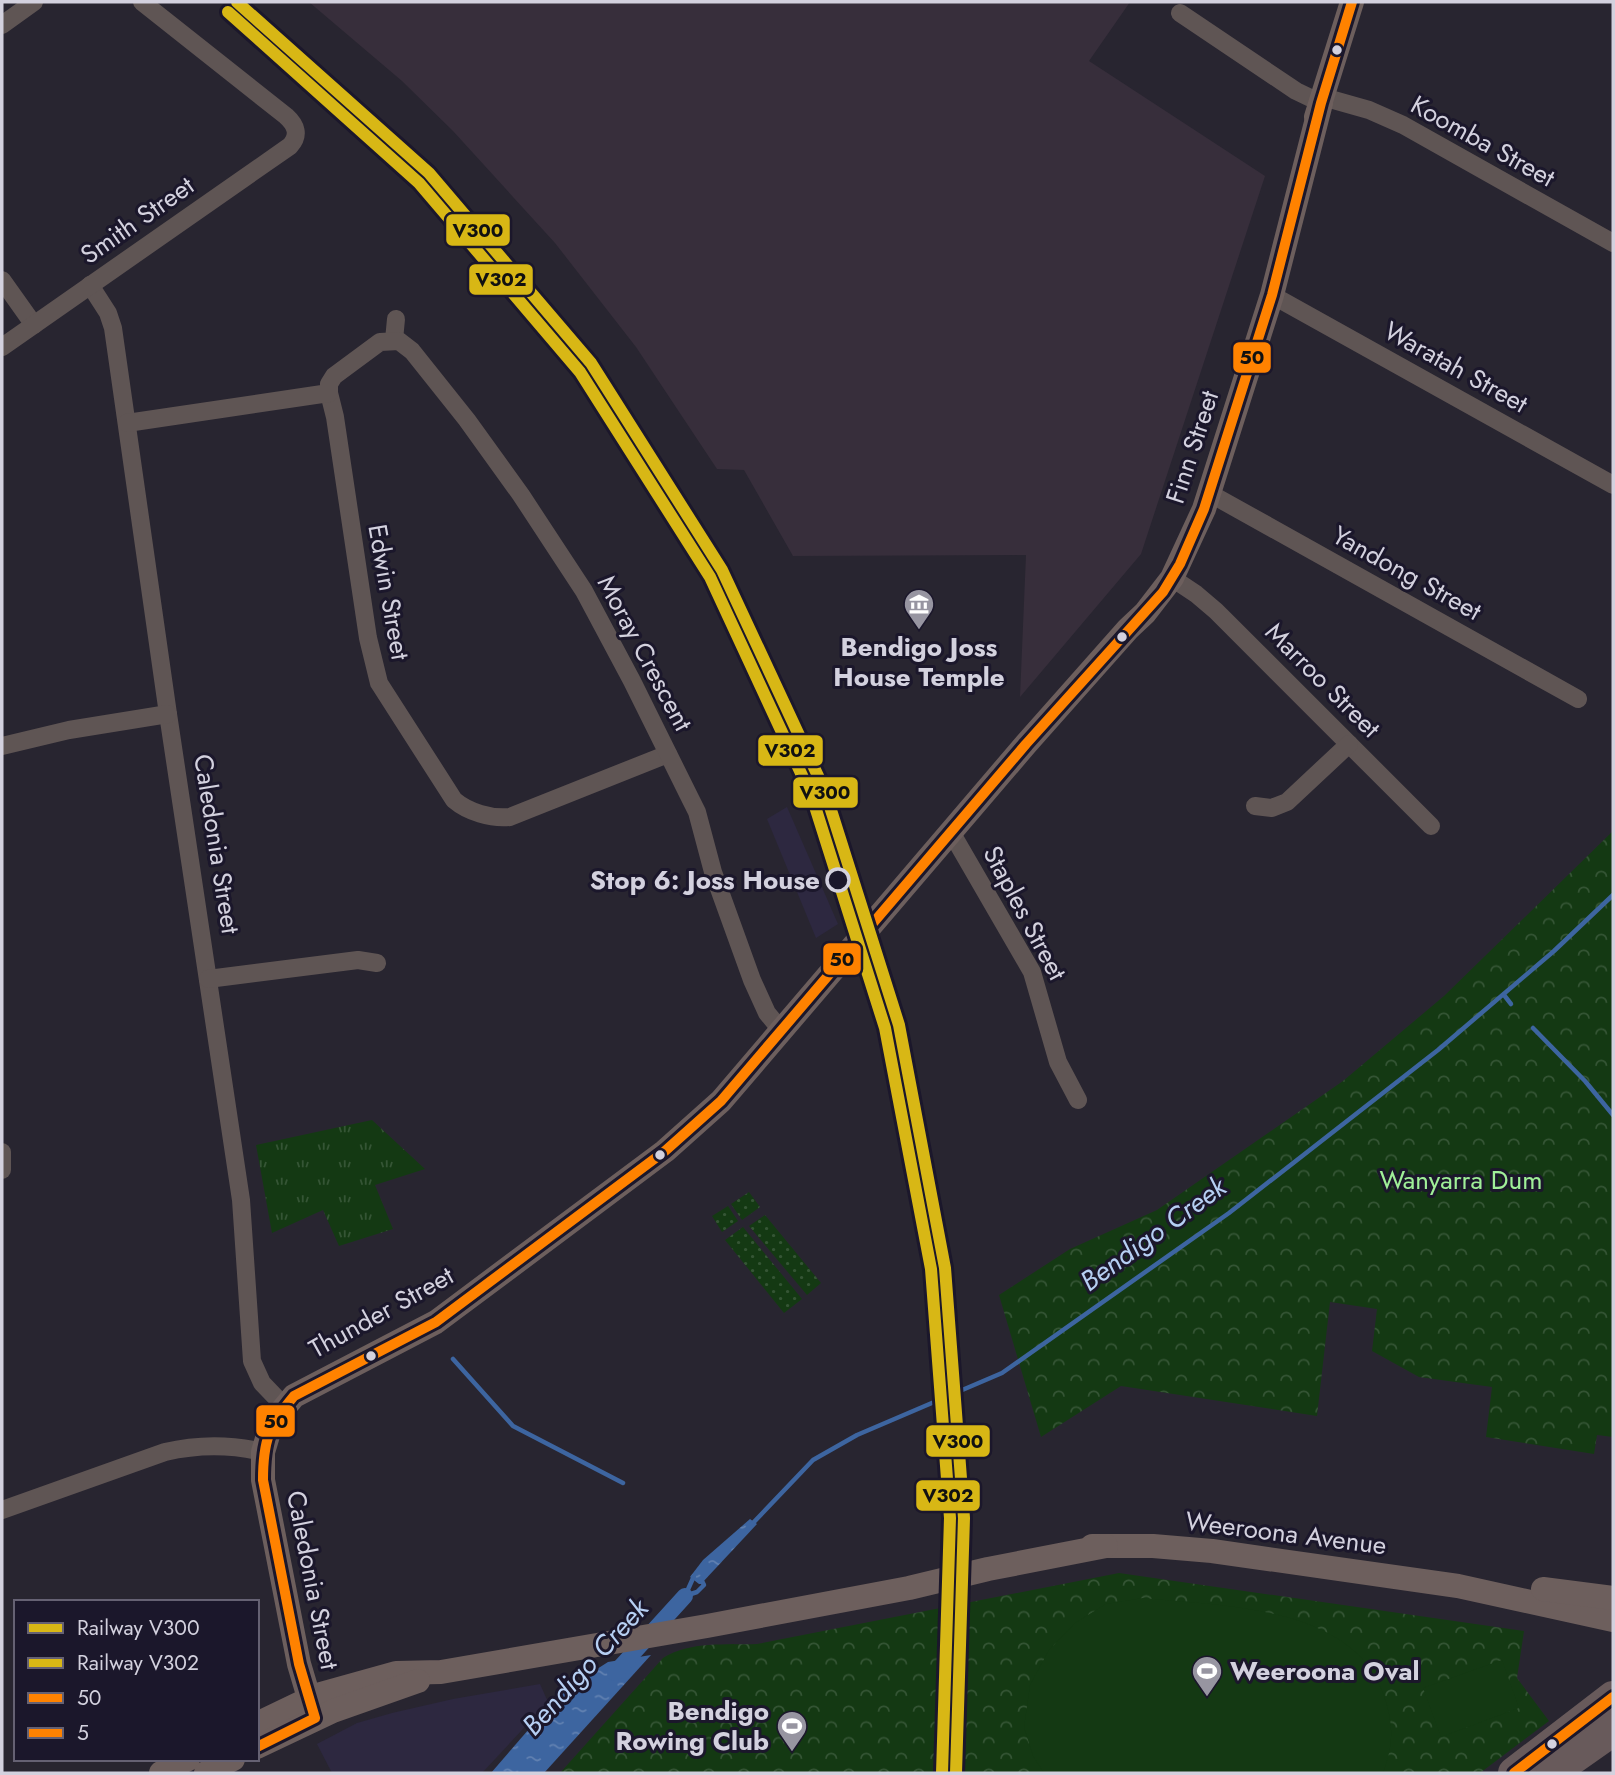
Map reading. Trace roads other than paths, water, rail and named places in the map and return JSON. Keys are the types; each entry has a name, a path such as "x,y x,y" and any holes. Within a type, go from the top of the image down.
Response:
{"highway":[{"path":"1514,1773 1613,1697"},
{"path":"1552,1773 1613,1730"}],"street":[{"path":"2,25 34,2"},
{"name":"Smith Street","path":"2,347 294,142 297,132 292,122 276,107 142,2"},
{"name":"Finn Street","path":"781,1030 1128,629 1167,575 1186,518 1203,490 1352,2"},
{"name":"Koomba Street","path":"1180,13 1296,92 1369,110 1403,125 1613,243"},
{"path":"2,280 34,325"},
{"name":"Caledonia Street","path":"90,285 108,313 113,328 242,1200 253,1361 262,1383 285,1407"},
{"name":"Waratah Street","path":"1265,292 1613,485"},
{"path":"127,422 329,393 329,384 334,376 380,342 394,340 396,318"},
{"name":"Moray Crescent","path":"394,340 408,347 467,420 521,495 584,592 697,812 713,872 755,987 769,1018 781,1030"},
{"name":"Edwin Street","path":"329,393 376,673 385,693 454,800 468,809 493,817 510,817 668,754"},
{"name":"Yandong Street","path":"1203,490 1578,699"},
{"name":"Marroo Street","path":"1167,575 1216,611 1431,826"},
{"path":"2,746 69,730 168,714"},
{"path":"1255,806 1272,808 1287,802 1349,744"},
{"name":"Staples Street","path":"951,831 1032,972 1058,1062 1078,1100"},
{"path":"208,979 358,960 377,963"},
{"name":"Thunder Street","path":"263,1452 270,1432 295,1396 436,1322 665,1152 721,1101 781,1030"},
{"path":"2,1152 2,1170"},
{"path":"2,1510 165,1452 187,1447 230,1446 263,1452"},
{"name":"Caledonia Street","path":"263,1452 264,1490 299,1664 312,1709"},
{"name":"Weeroona Avenue","path":"259,1723 441,1672 909,1588 988,1569 1106,1546 1153,1546 1212,1551 1458,1586 1613,1620"},
{"name":"Weeroona Avenue","path":"1458,1586 1533,1588 1613,1598"},
{"name":"Weeroona Avenue","path":"259,1746 312,1709"},
{"path":"162,1773 184,1761"},
{"path":"206,1773 229,1761"}],"water":[{"path":"750,1519 757,1524 701,1584 690,1577 703,1560"},
{"path":"651,1655 544,1773 491,1773 561,1692 608,1662"}],"waterway":[{"name":"Bendigo Creek","path":"752,1524 813,1460 857,1435 1002,1373 1229,1213 1438,1050 1554,951 1613,895"},
{"path":"1504,995 1511,1004"},
{"path":"1533,1028 1585,1081 1613,1115"},
{"path":"453,1359 513,1426 623,1483"},
{"name":"Bendigo Creek","path":"685,1596 694,1576"},
{"name":"Bendigo Creek","path":"685,1596 697,1592 704,1585 701,1579"},
{"name":"Bendigo Creek","path":"615,1673 685,1596"}],"rail line":[{"name":"V300","path":"237,2 429,173 591,363 722,570 825,791 899,1025 945,1268 964,1518 956,1773"},
{"name":"V302","path":"228,12 419,183 580,372 710,577 812,797 885,1028 931,1269 950,1518 942,1773"}],"place":[{"name":"Bendigo Joss House Temple","path":"919,631"},
{"name":"Stop 6: Joss House","path":"838,880"},
{"name":"Weeroona Oval","path":"1207,1698"},
{"name":"Bendigo Rowing Club","path":"792,1753"}],"park label":[{"name":"Wanyarra Dum","path":"1461,1180"}]}
